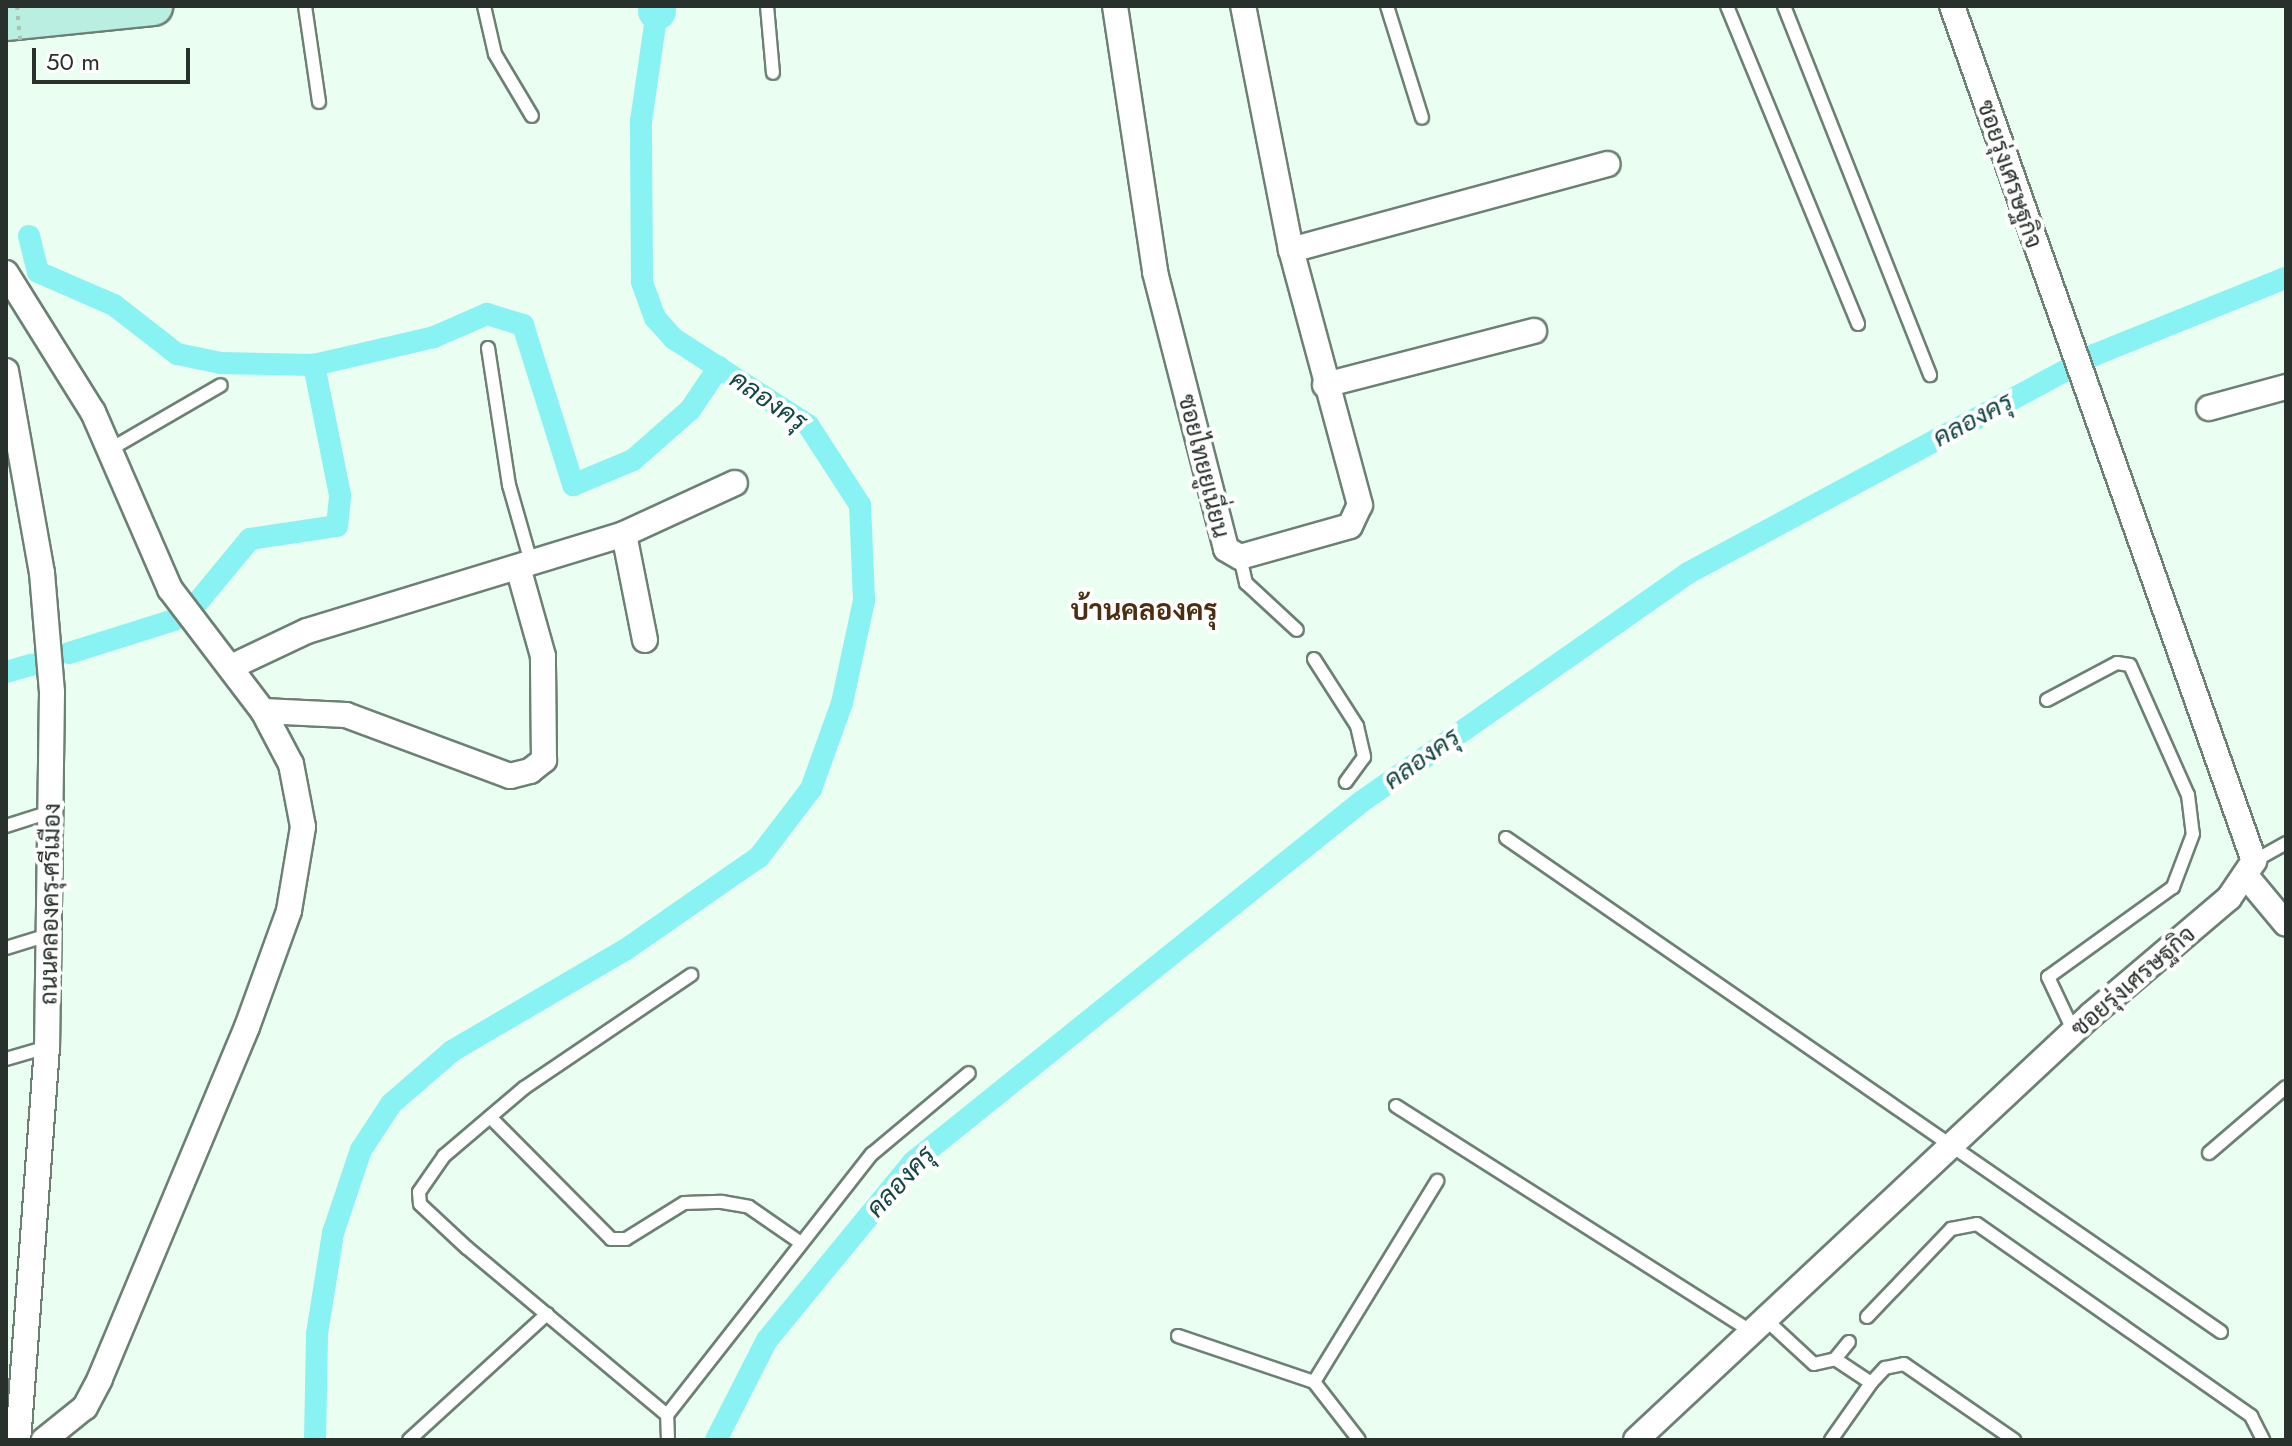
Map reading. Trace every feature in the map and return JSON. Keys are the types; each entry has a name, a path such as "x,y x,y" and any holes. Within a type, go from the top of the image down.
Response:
{"main road":[{"path":"13,31 153,6"}],"street":[{"name":"ซอยไทยยูเนี่ยน","path":"1115,6 1155,272 1226,549 1240,557 1350,526 1360,516 1291,250 1243,6"},
{"name":"ซอยรุ่งเศรษฐกิจ","path":"1636,1440 1756,1324 2250,869 1952,6"},
{"path":"1291,250 1608,164"},
{"path":"6,273 58,351 109,450 170,589 233,666 263,711 291,764 303,827 289,911 100,1379 85,1407 44,1440"},
{"path":"1325,385 1534,331"},
{"name":"ถนนคลองครุ-ศรีเมือง","path":"6,371 49,632 53,811 47,1047 18,1440"},
{"path":"2209,408 2286,387"},
{"path":"233,666 307,631 624,534 735,483"},
{"path":"624,534 645,640"},
{"path":"263,711 346,715 510,776 530,771 544,760 543,656 525,565"},
{"path":"2250,869 2286,924"}],"lane":[{"path":"305,6 319,102"},
{"path":"484,6 495,54 532,116"},
{"path":"767,6 773,73"},
{"path":"1387,6 1422,118"},
{"path":"1727,6 1858,324"},
{"path":"1784,6 1930,375"},
{"path":"488,348 525,565"},
{"path":"109,450 221,385"},
{"path":"1240,557 1246,583 1297,630"},
{"path":"1314,659 1357,726 1364,757 1346,782"},
{"path":"2047,700 2117,663 2130,665 2188,795 2193,834 2173,887 2048,977 2074,1032"},
{"path":"6,826 53,811"},
{"path":"1506,838 1954,1144 2221,1332"},
{"path":"2250,869 2286,843"},
{"path":"6,948 48,935"},
{"path":"667,1415 420,1204 419,1192 444,1156 490,1117 691,975"},
{"path":"6,1059 47,1047"},
{"path":"668,1440 667,1415 765,1299 801,1243 872,1154 969,1073"},
{"path":"2209,1153 2286,1087"},
{"path":"1396,1106 1756,1324 1814,1364 1835,1359 1849,1342"},
{"path":"490,1117 611,1239 626,1239 684,1203 722,1202 749,1207 801,1243"},
{"path":"1314,1382 1437,1181"},
{"path":"1867,1317 1951,1229 1977,1224 2251,1416 2263,1440"},
{"path":"409,1440 547,1314"},
{"path":"1178,1336 1314,1382 1359,1440"},
{"path":"1835,1359 1871,1383"},
{"path":"1831,1440 1885,1368 1904,1364 2014,1440"}],"path":[{"path":"13,31 17,6"}],"waterway":[{"name":"คลองครุ","path":"657,6 657,11"},
{"name":"คลองครุ","path":"315,1440 317,1334 333,1233 361,1150 391,1104 452,1051 625,950 759,857 811,789 842,703 864,600 860,505 808,425 674,339 655,318 642,282 641,121 657,11"},
{"path":"29,236 38,272 114,305 177,354 221,363 314,365 434,337 487,314 523,325 573,485 633,460 690,410 719,367"},
{"name":"คลองครุ","path":"716,1440 767,1340 913,1162 1361,802 1688,573 2094,355 2286,278"},
{"path":"192,609 250,539 337,526 340,495 314,365"},
{"path":"69,653 174,620"},
{"path":"6,672 31,665"}],"district":[{"name":"บ้านคลองครุ","path":"1144,611"}]}
